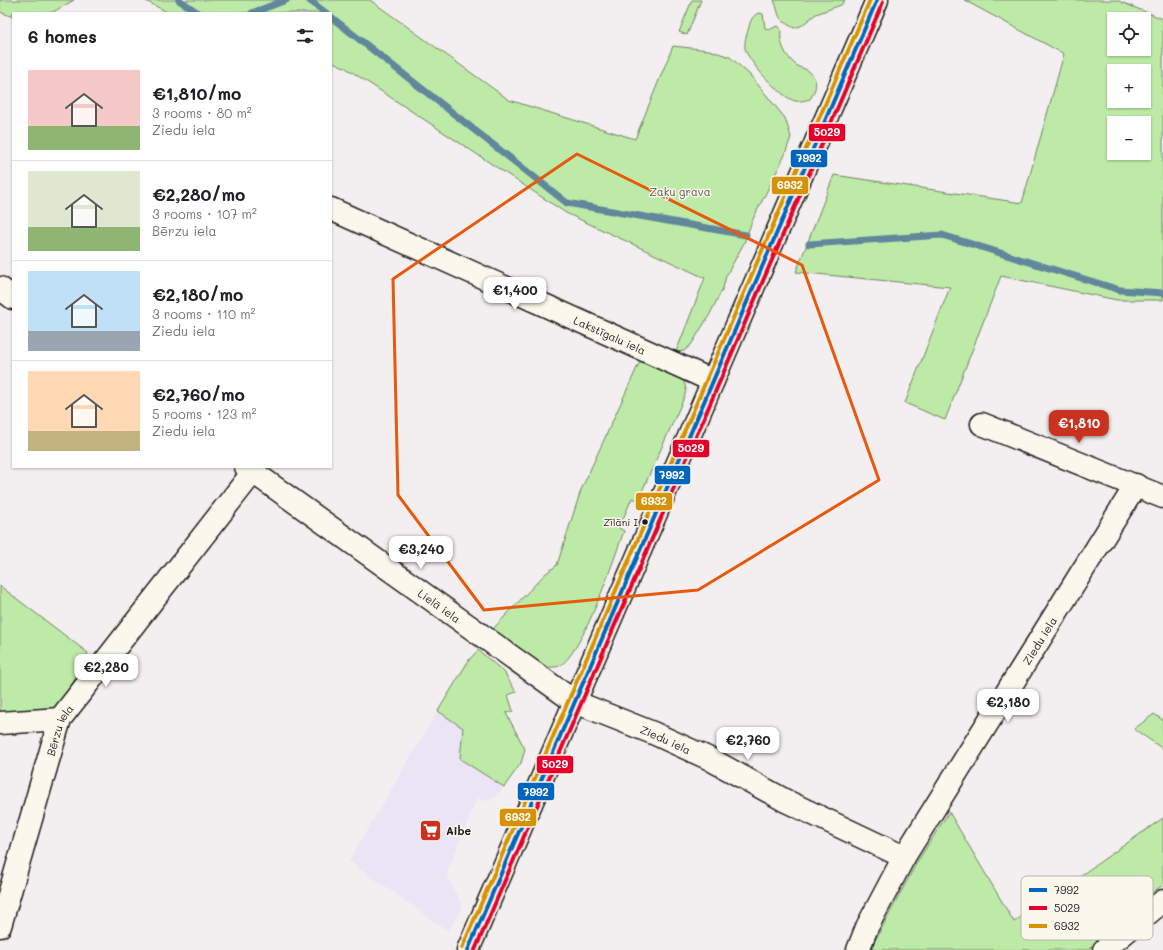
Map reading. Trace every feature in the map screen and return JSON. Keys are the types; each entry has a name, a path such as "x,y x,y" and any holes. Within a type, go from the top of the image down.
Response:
{"main road":[{"path":"468,950 877,0"},
{"name":"Lakstīgalu iela","path":"332,209 713,381"},
{"path":"0,288 12,297"},
{"path":"982,424 1163,497"},
{"name":"Lielā iela","path":"250,469 575,702"},
{"name":"Bērzu iela","path":"0,926 60,719 250,469"},
{"name":"Ziedu iela","path":"858,950 867,927 904,857 1136,485"},
{"name":"Ziedu iela","path":"575,702 653,733 710,759 786,801 904,857"},
{"path":"0,723 60,719"},
{"path":"1153,909 1163,901"},
{"path":"1104,950 1116,940"}],"highlighted area":[{"path":"577,154 802,265 879,480 698,590 484,610 398,495 393,279"}],"shaded area":[{"path":"438,711 463,728 461,759 504,787 494,797 485,801 477,798 446,875 463,907 448,931 349,861"}],"green space":[{"path":"0,0 74,0 53,12 12,12 12,17 0,12"},
{"name":"Zaķu grava","path":"144,0 370,0 509,100 635,139 673,46 709,50 730,57 750,75 785,118 791,137 784,157 752,221 744,243 726,276 723,288 710,314 691,345 684,351 676,352 705,278 566,213 346,68 332,61 332,12 167,12"},
{"path":"692,0 701,0 687,35 679,32"},
{"path":"774,0 845,0 841,5 816,14 801,26 794,28 781,19"},
{"path":"964,0 1116,0 1146,12 1107,12 1107,56 1151,56 1151,14 1163,19 1163,300 1117,300 1001,276 945,420 905,403 950,287 796,272 834,175 1022,203 1064,54"},
{"path":"759,13 763,14 765,28 769,30 777,26 781,30 782,44 789,58 797,66 807,70 814,76 816,84 810,99 795,101 782,93 758,70 747,54 745,43 749,25 753,17"},
{"path":"641,359 673,373 683,381 686,391 638,500 632,498 619,528 624,531 597,604 578,644 568,658 559,666 541,666 492,630 545,574 557,565 581,490"},
{"path":"0,586 88,653 57,714 0,720"},
{"path":"478,650 504,672 516,692 508,695 513,711 506,713 525,749 521,763 504,787 460,759 463,728 438,711 469,660"},
{"path":"1154,714 1163,720 1163,749 1134,729"},
{"path":"949,812 1014,922 1021,917 1021,940 1098,940 1088,950 870,950 917,862"},
{"path":"1163,818 1163,885 1153,892 1153,876 1080,876"}],"waterway":[{"path":"179,0 197,12"},
{"path":"255,12 286,0"},
{"path":"309,0 325,12"},
{"path":"332,18 567,203 746,235"},
{"path":"809,244 942,235 1120,290 1163,293"}],"transit line":[{"name":"6932","path":"462,948 870,0"},
{"name":"7992","path":"468,950 877,0"},
{"name":"5029","path":"475,950 883,2"}],"place":[{"name":"Zīlāni I","path":"645,522"},
{"name":"Aibe","path":"430,830"}]}
